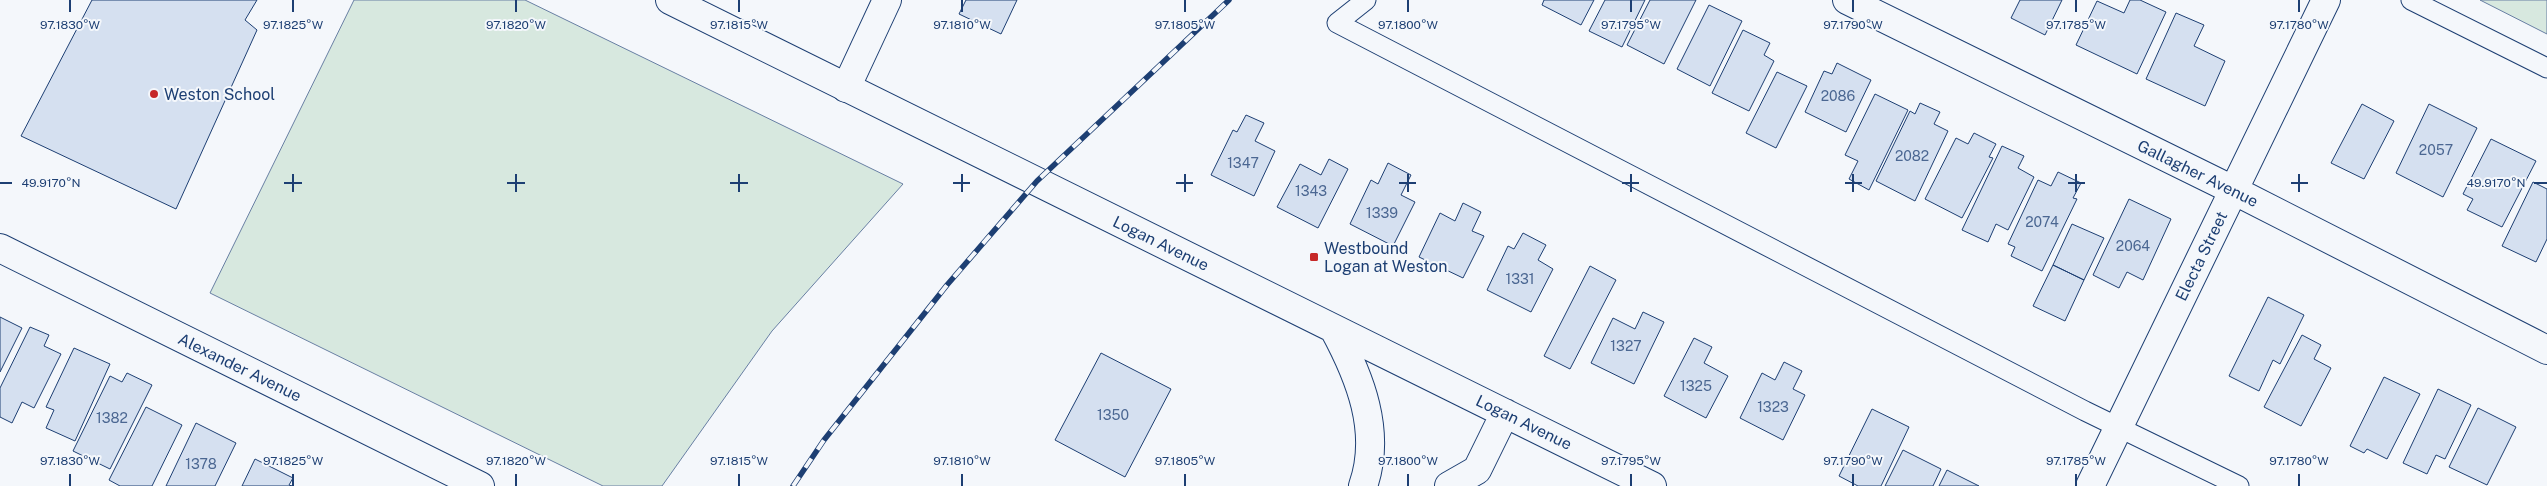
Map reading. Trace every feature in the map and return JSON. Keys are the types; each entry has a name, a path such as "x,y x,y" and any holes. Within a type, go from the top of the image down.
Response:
{"street":[{"name":"Logan Avenue","path":"670,0 1652,486"},
{"path":"846,88 887,0"},
{"name":"Gallagher Avenue","path":"1847,0 2233,190 2547,350"},
{"name":"Electa Street","path":"2090,486 2326,0"},
{"name":"Alexander Avenue","path":"0,248 480,486"},
{"path":"1334,329 1353,365 1362,391 1368,418 1370,443 1368,469 1362,486"},
{"path":"1449,486 1477,470 1505,413"}],"lane":[{"path":"1366,0 1337,23 2118,428 2239,486"},
{"path":"2411,0 2547,68"}],"shaded area":[{"path":"354,0 525,0 903,184 772,331 662,486 603,486 210,293"},
{"path":"2480,0 2547,0 2547,34"}],"building":[{"path":"92,0 257,0 245,20 257,30 176,209 21,136"},
{"path":"966,0 1017,0 1001,34 959,14"},
{"path":"1544,0 1594,0 1581,25 1542,5"},
{"path":"1605,0 1645,0 1622,47 1589,31"},
{"path":"1650,0 1696,0 1664,64 1627,45"},
{"path":"2020,0 2062,0 2045,35 2011,18"},
{"path":"2130,0 2140,0 2166,12 2137,74 2076,45 2097,1 2124,13"},
{"path":"1709,5 1742,21 1710,86 1677,69"},
{"path":"2176,13 2204,25 2194,46 2225,61 2205,106 2146,79"},
{"path":"1743,30 1770,43 1764,55 1774,61 1749,111 1712,93"},
{"path":"1837,63 1871,80 1846,132 1805,112 1824,71 1832,74"},
{"path":"1777,72 1807,86 1776,148 1746,133"},
{"path":"1875,94 1908,110 1869,190 1849,179 1858,161 1845,155"},
{"path":"1920,103 1940,112 1934,124 1948,131 1915,201 1876,181 1910,111 1915,114"},
{"path":"2362,104 2394,121 2364,179 2331,163"},
{"path":"2429,104 2477,128 2443,197 2396,173"},
{"path":"1246,115 1264,123 1255,141 1275,151 1254,196 1211,175 1233,130 1237,132"},
{"path":"1974,133 1996,144 1989,157 1993,158 1962,218 1925,199 1956,138 1968,144"},
{"path":"2491,139 2536,161 2502,227 2467,210 2473,199 2463,194"},
{"path":"2002,146 2024,156 2018,168 2034,177 2008,230 1996,224 1988,242 1962,230"},
{"path":"1329,159 1348,169 1318,228 1277,207 1300,164 1321,175"},
{"path":"1388,163 1411,175 1401,195 1415,202 1393,246 1350,224 1371,180 1378,184"},
{"path":"2058,172 2081,183 2073,198 2077,199 2042,271 2011,256 2015,247 2008,244 2038,180 2051,186"},
{"path":"2533,182 2547,189 2547,239 2536,262 2502,246"},
{"path":"2129,199 2171,219 2143,280 2127,272 2119,288 2093,275"},
{"path":"1463,203 1481,212 1472,231 1484,236 1463,278 1419,257 1440,213 1455,221"},
{"path":"2072,224 2104,238 2084,280 2053,265"},
{"path":"1523,233 1546,245 1538,260 1553,269 1531,312 1487,290 1508,246 1514,249"},
{"path":"2053,265 2084,280 2065,321 2033,306"},
{"path":"1590,266 1616,280 1570,369 1544,356"},
{"path":"2268,297 2304,315 2280,364 2273,360 2259,391 2229,376"},
{"path":"1643,312 1664,322 1634,384 1591,363 1613,318 1635,329"},
{"path":"0,317 22,328 0,372"},
{"path":"30,327 49,335 44,346 61,354 34,408 22,402 12,423 0,417 0,388"},
{"path":"2302,335 2321,345 2314,359 2331,368 2301,426 2264,407"},
{"path":"1694,338 1712,347 1704,363 1728,376 1706,418 1664,396"},
{"path":"74,348 110,364 75,441 46,428 54,410 46,407"},
{"path":"1101,353 1171,389 1125,477 1055,440"},
{"path":"1784,362 1802,371 1793,389 1805,395 1783,440 1740,418 1762,373 1775,380"},
{"path":"127,373 152,385 110,469 73,451 110,376 122,382"},
{"path":"2384,377 2420,394 2387,459 2367,449 2364,453 2350,446"},
{"path":"2438,389 2471,405 2445,459 2436,455 2427,474 2403,463"},
{"path":"146,407 182,425 152,486 120,486 109,480"},
{"path":"2478,408 2516,427 2487,485 2449,467"},
{"path":"1872,409 1909,427 1881,486 1858,486 1839,476"},
{"path":"196,423 236,443 215,486 166,486"},
{"path":"1903,450 1941,469 1933,486 1885,486"},
{"path":"255,459 293,478 289,485 292,486 242,486"},
{"path":"1947,470 1979,486 1939,486"}],"railway":[{"path":"793,486 824,440 947,285 1037,181 1229,0"}],"place":[{"name":"Weston School","path":"154,94"},
{"name":"Westbound Logan at Weston","path":"1314,257"}]}
